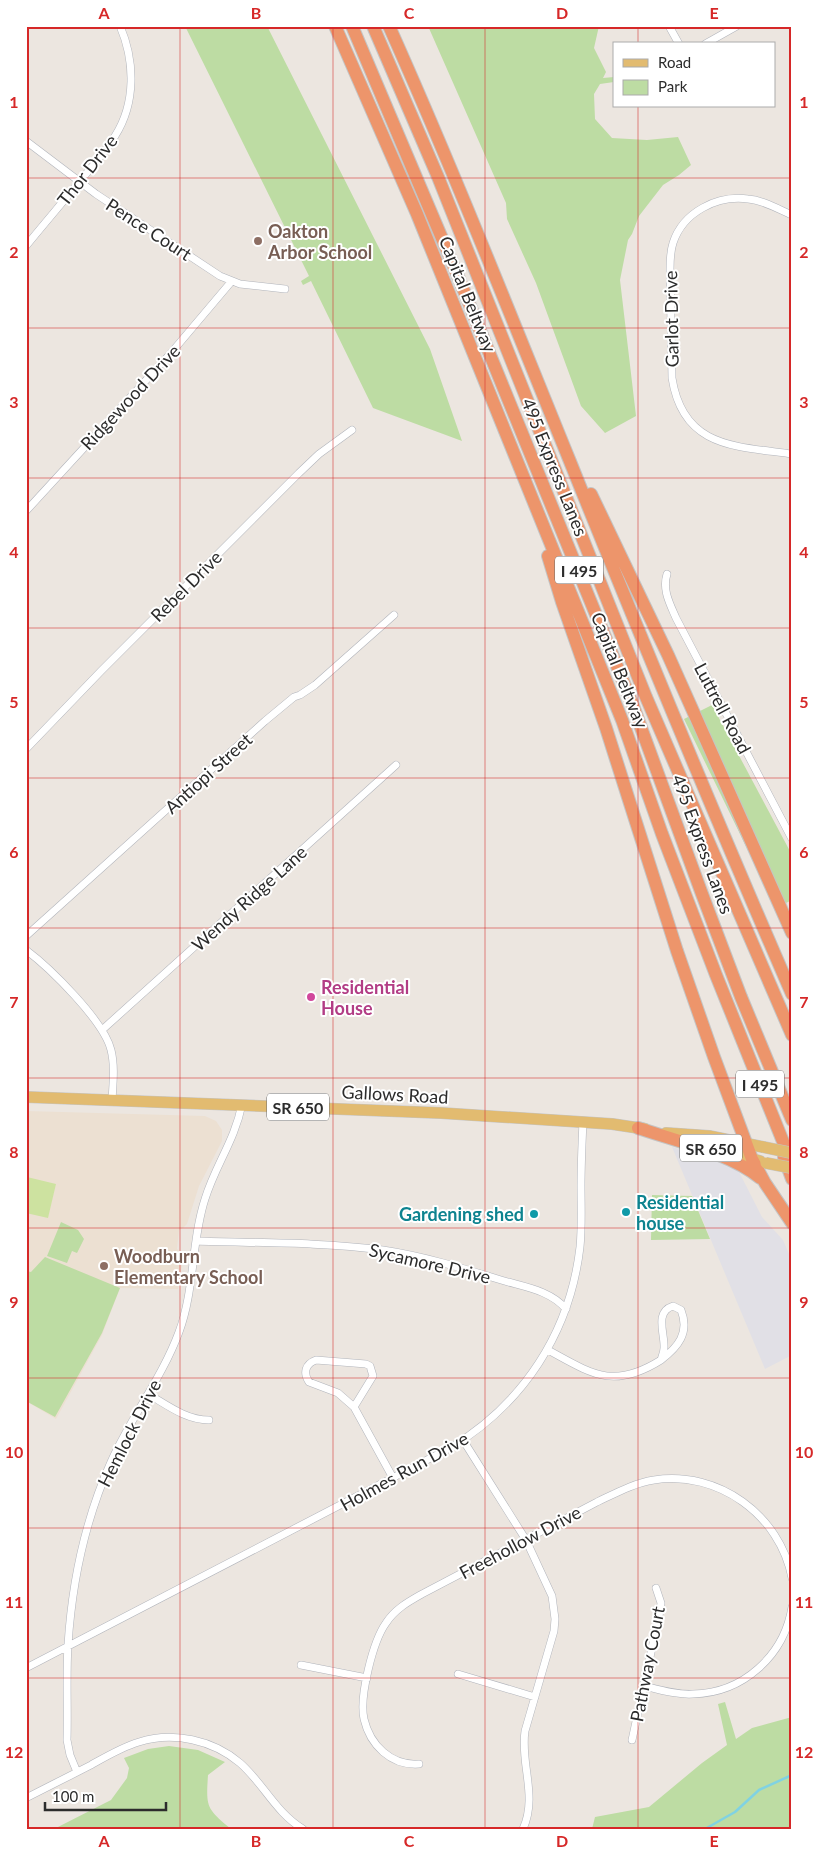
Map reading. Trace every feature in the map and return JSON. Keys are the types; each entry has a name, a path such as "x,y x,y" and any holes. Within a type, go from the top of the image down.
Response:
{"highway":[{"name":"Capital Beltway","path":"336,26 413,205 622,720 662,834 792,1164"},
{"name":"495 Express Lanes","path":"352,26 455,269 632,702 705,903 792,1120"},
{"name":"495 Express Lanes","path":"373,26 438,177 646,696 792,1035"},
{"name":"Capital Beltway","path":"389,26 450,165 686,748 792,994"},
{"path":"551,414 609,530 668,655 792,933"},
{"path":"524,480 562,602 609,736 677,951 714,1057 752,1160 792,1223"},
{"path":"728,1005 792,1179"},
{"path":"638,1128 734,1161 751,1171 765,1183"}],"main road":[{"name":"Gallows Road","path":"26,1097 441,1113 612,1124 671,1134 709,1136 792,1153"},
{"name":"Gallows Road","path":"671,1134 752,1160 792,1168"}],"street":[{"name":"Thor Drive","path":"26,246 115,136 126,110 131,82 131,66 120,26"},
{"path":"669,26 678,42"},
{"path":"709,42 737,26"},
{"name":"Pence Court","path":"26,141 79,182 220,276 231,282 284,289"},
{"name":"Garlot Drive","path":"792,215 748,199 723,200 701,209 691,216 678,233 671,254 670,277 672,378 674,390 683,412 698,429 717,441 728,445 792,454"},
{"name":"Ridgewood Drive","path":"26,511 171,353 231,282"},
{"name":"Rebel Drive","path":"26,749 299,473 319,454 352,430"},
{"name":"Luttrell Road","path":"666,574 664,582 666,595 676,618 792,839"},
{"name":"Antiopi Street","path":"26,936 265,722 294,697 300,696 316,685 394,615"},
{"name":"Wendy Ridge Lane","path":"102,1030 396,765"},
{"path":"26,950 60,982 102,1030 109,1044 113,1064 112,1100"},
{"name":"Hemlock Drive","path":"77,1772 67,1740 68,1647 76,1576 89,1519 111,1462 127,1428 173,1347 184,1317 191,1286 196,1241 204,1200 214,1172 234,1134 242,1104"},
{"name":"Holmes Run Drive","path":"26,1668 463,1440 482,1427 512,1399 527,1382 548,1350 566,1309 573,1287 580,1246 582,1122"},
{"name":"Sycamore Drive","path":"196,1241 337,1246 385,1250 453,1266 546,1293 554,1297 566,1309"},
{"path":"548,1350 586,1371 613,1377 636,1373 661,1360 677,1346 684,1332 684,1317 678,1307 669,1308 663,1315 664,1346 661,1360"},
{"path":"354,1406 373,1376 370,1366 366,1364 316,1360 309,1363 305,1372 309,1382 338,1393 354,1406 393,1478"},
{"path":"148,1394 185,1415 195,1419 209,1420"},
{"path":"463,1440 526,1540 552,1596 555,1619 552,1640 525,1730 523,1743 530,1795 528,1814 523,1829"},
{"name":"Freehollow Drive","path":"419,1764 403,1764 395,1760 385,1754 370,1736 363,1712 375,1644 380,1633 397,1610 422,1594 597,1502 639,1483 665,1479 690,1480 722,1489 741,1500 757,1513 777,1538 785,1553 792,1578"},
{"name":"Pathway Court","path":"632,1740 660,1611 661,1603 656,1588"},
{"path":"644,1686 682,1694 702,1694 716,1691 745,1679 762,1666 775,1651 784,1635 792,1607"},
{"path":"301,1665 368,1678"},
{"path":"458,1674 535,1697"},
{"path":"26,1798 110,1754 139,1742 170,1737 198,1741 219,1749 239,1762 250,1772 280,1810 303,1829"}],"shaded area":[{"name":"Woodburn Elementary School","path":"26,1111 205,1116 216,1121 222,1130 222,1141 199,1186 187,1224 179,1230 177,1249 183,1254 183,1260 178,1289 120,1288 102,1335 56,1419 26,1401"},
{"path":"672,1147 736,1166 762,1217 783,1240 792,1261 792,1355 765,1369"}],"green space":[{"path":"185,26 267,26 430,349 462,441 373,408 311,281 303,285 301,281 309,276"},
{"path":"428,26 599,26 594,48 606,72 603,78 613,77 613,82 600,84 594,94 595,119 612,138 647,140 678,137 691,165 663,185 639,216 628,240 620,280 636,416 605,433 581,406 536,283 507,219 506,203"},
{"path":"712,705 792,855 792,900 776,908 684,719"},
{"path":"27,1177 56,1184 48,1218 26,1213"},
{"path":"652,1195 692,1196 710,1239 651,1240"},
{"path":"61,1222 78,1230 84,1239 77,1253 72,1251 67,1263 47,1256"},
{"path":"45,1257 120,1288 102,1333 55,1417 26,1401 26,1271 31,1272"},
{"path":"725,1702 736,1739 752,1728 792,1717 792,1829 592,1829 595,1817 649,1807 727,1745 718,1704"},
{"path":"169,1746 198,1750 225,1762 208,1775 207,1794 212,1811 231,1829 54,1829 111,1800 127,1778 129,1768 124,1758 148,1749"}],"waterway":[{"path":"705,1829 735,1812 759,1790 792,1775"}],"place":[{"name":"Oakton Arbor School","path":"258,241"},
{"name":"Residential House","path":"311,997"},
{"name":"Residential house","path":"626,1212"},
{"name":"Gardening shed","path":"534,1214"},
{"name":"Woodburn Elementary School","path":"104,1266"}]}
